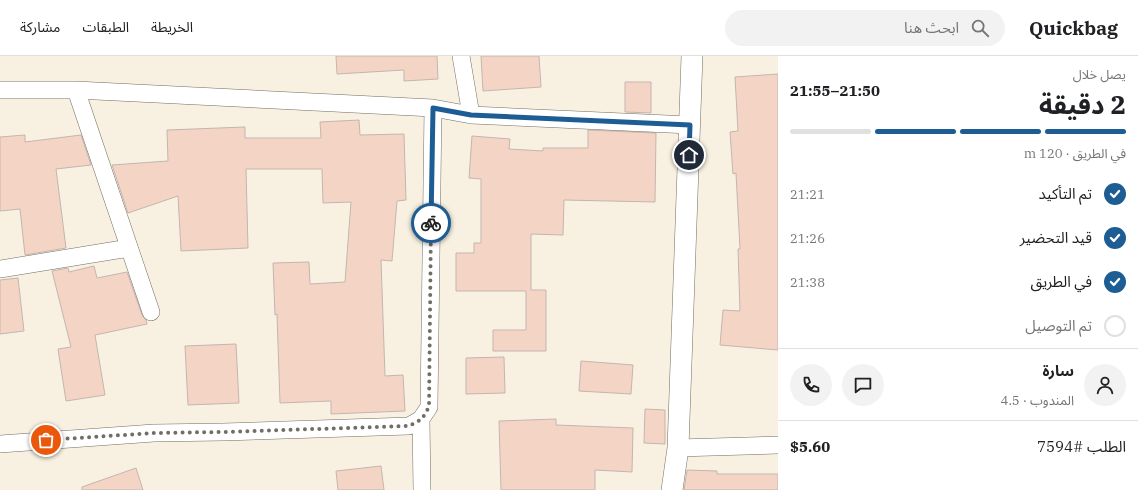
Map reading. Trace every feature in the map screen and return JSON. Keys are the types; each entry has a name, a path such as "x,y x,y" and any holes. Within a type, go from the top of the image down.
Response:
{"street":[{"path":"461,56 471,115"},
{"path":"672,490 678,448 692,56"},
{"path":"0,90 76,90 433,108 471,115 690,125"},
{"path":"76,90 151,312"},
{"path":"422,490 422,419 429,407 433,108"},
{"path":"0,269 129,248"},
{"path":"0,444 154,433 409,426 422,419"},
{"path":"678,448 778,445"}],"building":[{"path":"336,56 437,56 438,79 404,81 404,70 337,74"},
{"path":"481,56 539,56 541,87 483,91"},
{"path":"778,74 778,350 720,345 723,310 740,311 738,249 740,249 736,173 733,174 730,132 738,131 735,77"},
{"path":"625,82 651,82 651,113 625,112"},
{"path":"359,120 360,135 404,134 406,200 397,201 392,261 381,260 385,376 403,375 405,411 331,414 331,401 280,403 277,314 275,315 273,263 309,262 310,284 345,282 351,202 323,203 322,169 246,169 248,248 181,251 178,196 128,213 112,165 168,161 167,130 245,127 245,138 321,138 320,122"},
{"path":"588,130 656,133 655,202 564,200 563,235 531,234 531,290 546,290 546,351 493,351 493,330 526,330 526,291 456,291 456,253 474,253 474,243 481,243 481,179 469,178 472,136 510,139 509,149 543,151 543,148 588,148"},
{"path":"25,135 25,142 81,135 91,165 56,169 66,248 25,255 20,209 0,211 0,137"},
{"path":"94,266 97,278 127,272 142,315 147,324 95,335 105,395 66,401 58,349 71,347 52,271 68,268 69,272"},
{"path":"18,278 24,331 0,334 0,280"},
{"path":"236,344 239,403 188,405 185,346"},
{"path":"504,357 505,393 466,394 466,358"},
{"path":"581,361 633,365 631,394 579,391"},
{"path":"645,409 665,410 665,444 644,443"},
{"path":"556,419 556,425 633,428 632,472 595,470 595,490 501,490 499,421"},
{"path":"381,466 384,490 338,490 336,471"},
{"path":"136,468 143,490 82,490 82,487"},
{"path":"687,470 717,471 717,474 778,474 778,490 684,490"}],"way so far":[{"path":"46,440 154,433 409,426 422,419 429,407 431,223"}],"route":[{"path":"431,223 433,108 471,115 690,125 689,155"}]}
